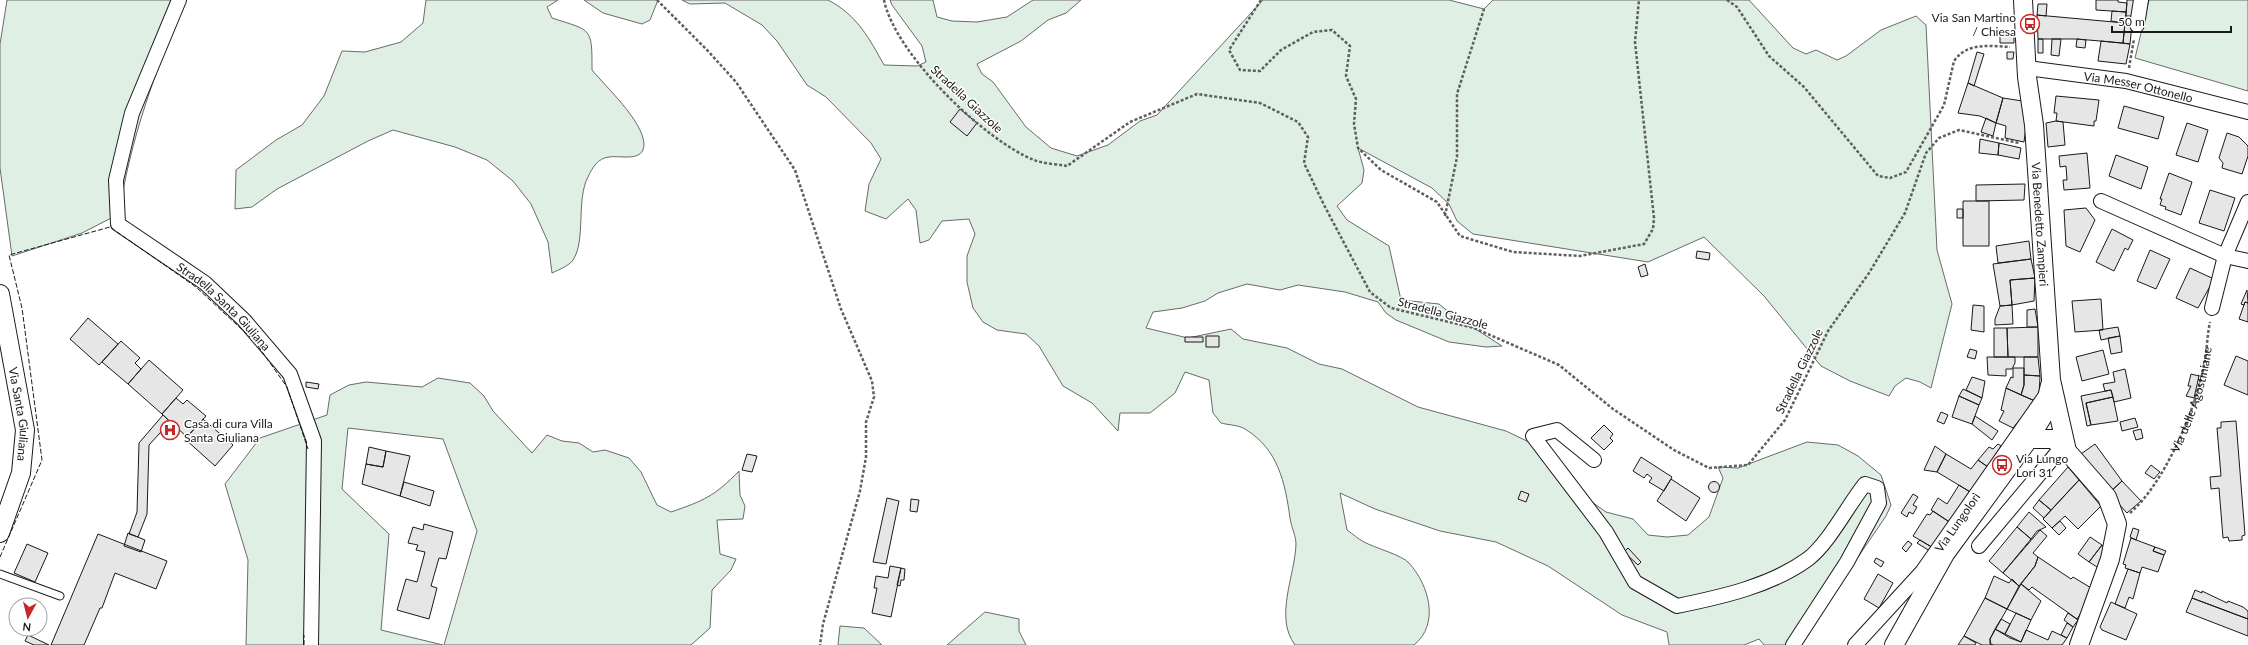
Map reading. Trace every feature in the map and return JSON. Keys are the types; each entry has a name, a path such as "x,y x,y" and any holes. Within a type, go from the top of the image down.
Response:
{"street":[{"name":"Stradella Santa Giuliana","path":"179,0 132,113 116,180 118,224 205,283 244,320 290,374 314,441 311,645"},
{"name":"Via Benedetto Zampieri","path":"2022,0 2025,48 2035,146 2050,386 2064,449 2107,497 2117,524 2110,559 2079,645"},
{"path":"2136,25 2141,0"},
{"name":"Via Messer Ottonello","path":"2027,68 2126,81 2248,112"},
{"path":"2101,201 2225,256 2248,261"},
{"path":"2212,308 2225,256 2248,202"},
{"name":"Via Santa Giuliana","path":"0,294 3,327 25,430 21,474 0,533"},
{"name":"Via Benedetto Zampieri","path":"2029,440 2043,416 2050,386"},
{"name":"Via Lungolorì","path":"1855,645 1922,572 2050,386"},
{"path":"1594,460 1557,430 1533,436 1606,532 1635,582 1677,606 1725,596 1777,576 1809,558 1829,535 1865,484 1877,488 1879,503 1847,562 1793,645"},
{"path":"1979,546 2064,449 2053,439 2029,440"},
{"name":"Via Lungolorì","path":"1894,645 1945,554 2029,440"}],"lane":[{"path":"0,574 60,596"}],"path":[{"path":"657,0 708,51 736,82 795,170 841,309 872,381 874,397 866,422 866,456 860,491 823,624 820,645"},
{"name":"Stradella Giazzole","path":"884,0 887,15 926,74 996,139 1035,161 1067,166 1130,122 1197,94 1260,103 1298,122 1308,137 1304,163 1324,205 1370,292 1391,308 1474,328 1559,366 1614,409 1674,450 1708,468 1748,464 1785,420 1828,331 1869,273 1905,213 1926,154 1939,138 1959,130 2035,146"},
{"path":"1261,0 1229,50 1240,70 1260,71 1281,50 1313,32 1332,30 1350,46 1346,76 1356,99 1354,124 1358,148 1381,170 1437,202 1445,216 1460,236 1513,252 1580,256 1644,244 1654,229 1635,42 1639,0"},
{"path":"1727,0 1736,7 1769,56 1804,87 1878,176 1890,178 1906,172 1944,105 1954,61 1958,55 1968,48 1990,46 2025,48"},
{"path":"1445,216 1457,157 1457,94 1484,9"},
{"path":"2126,81 2136,25"},
{"name":"Via delle Agostiniane","path":"2117,524 2140,504 2165,464 2191,413 2204,364 2212,308"}],"green space":[{"path":"7,0 185,0 145,105 130,159 119,214 82,233 12,256 0,168 0,44"},
{"path":"426,0 558,0 547,7 552,18 582,29 587,33 590,38 592,70 623,105 637,125 642,135 644,144 643,150 640,154 631,157 602,159 596,164 590,174 584,186 582,197 577,252 573,260 563,268 552,273 548,242 531,204 513,181 487,160 455,147 393,130 368,141 277,189 252,207 235,209 236,170 276,140 302,125 324,96 342,51 365,52 401,42 423,23"},
{"path":"584,0 658,0 650,20 642,24 603,13"},
{"path":"682,0 828,0 855,20 884,65 917,66 926,62 922,46 892,5 890,0 933,0 937,17 952,21 977,22 1007,17 1033,0 1081,0 1066,13 1048,20 1021,41 977,64 982,74 993,82 1026,127 1051,148 1077,156 1108,145 1140,121 1157,115 1263,0 1449,0 1484,9 1493,0 1749,0 1793,48 1806,54 1816,50 1837,60 1846,56 1881,30 1916,16 1926,25 1937,250 1952,304 1931,388 1920,382 1906,378 1895,386 1889,396 1850,381 1821,366 1764,296 1704,237 1648,262 1473,234 1457,221 1449,204 1432,188 1358,148 1364,170 1362,183 1337,206 1347,220 1389,246 1401,300 1439,304 1464,325 1474,328 1502,346 1486,347 1449,342 1396,320 1386,313 1378,302 1345,292 1298,285 1280,290 1247,284 1218,293 1205,301 1182,308 1153,312 1146,328 1188,338 1231,329 1243,339 1287,348 1319,364 1342,369 1418,407 1506,431 1531,443 1575,490 1606,512 1633,519 1648,535 1667,537 1688,535 1709,517 1723,478 1718,467 1738,468 1807,442 1838,445 1858,456 1881,475 1891,505 1886,516 1798,645 1764,645 1759,639 1744,645 1669,645 1667,632 1622,615 1548,566 1496,542 1440,531 1375,509 1340,493 1347,530 1364,542 1406,560 1416,572 1422,582 1429,604 1427,626 1422,636 1414,645 1295,645 1289,634 1286,622 1286,609 1296,541 1282,479 1272,456 1256,437 1243,428 1221,423 1213,413 1209,380 1185,372 1175,393 1150,413 1120,413 1118,431 1092,403 1063,386 1039,346 1026,334 997,330 983,322 973,308 967,282 967,256 975,234 969,219 942,221 929,240 920,243 916,210 908,199 886,219 865,211 869,184 881,159 871,143 826,97 807,85 777,41 762,25 725,3 690,4"},
{"path":"2149,0 2248,0 2248,91 2135,58"},
{"path":"438,378 470,383 484,396 493,411 532,453 547,435 562,441 579,443 593,452 605,450 629,458 641,472 657,505 671,512 708,497 723,486 739,471 740,495 745,506 743,519 717,520 720,554 736,559 731,570 712,590 710,628 691,645 444,645 477,531 443,439 348,428 342,489 389,534 381,630 443,645 246,645 248,560 225,484 260,438 327,415 330,395 349,385 366,382 422,387"},
{"path":"985,612 1019,619 1019,631 1026,645 947,645"},
{"path":"840,626 864,628 882,645 838,645"}],"building":[{"path":"2096,0 2118,0 2118,2 2127,3 2126,12 2096,10"},
{"path":"2127,0 2136,0 2134,16 2126,16"},
{"path":"2038,4 2047,4 2046,16 2037,15"},
{"path":"2112,11 2126,12 2125,23 2111,21"},
{"path":"2037,15 2125,23 2123,43 2077,39 2038,39"},
{"path":"2125,23 2132,24 2130,44 2123,43"},
{"path":"2000,36 2014,36 2014,43 2000,43"},
{"path":"2038,39 2043,39 2043,53 2038,53"},
{"path":"2052,39 2061,39 2059,56 2051,55"},
{"path":"2077,39 2086,40 2085,48 2076,47"},
{"path":"2101,41 2130,44 2126,64 2098,61"},
{"path":"1977,52 1984,54 1974,86 1968,83"},
{"path":"2007,52 2014,52 2013,59 2007,59"},
{"path":"1968,83 2003,98 1996,123 1980,116 1958,113"},
{"path":"2056,96 2099,100 2094,126 2056,121 2057,113 2054,113"},
{"path":"2003,98 2029,102 2024,142 2005,138 2006,126 1996,123"},
{"path":"2124,106 2164,117 2158,139 2118,128"},
{"path":"960,109 977,123 967,136 950,122"},
{"path":"1986,118 1996,123 1993,136 1981,132"},
{"path":"2056,121 2063,122 2065,145 2048,147 2046,123"},
{"path":"2187,123 2208,130 2198,162 2176,155"},
{"path":"2227,133 2239,137 2248,146 2248,156 2242,174 2222,168 2223,163 2219,158"},
{"path":"1980,139 1999,143 1998,155 1979,153"},
{"path":"1999,143 2021,148 2019,159 1998,155"},
{"path":"2087,153 2090,188 2064,190 2063,180 2067,180 2066,166 2060,167 2059,156"},
{"path":"2116,155 2148,167 2141,189 2109,176"},
{"path":"2169,173 2192,182 2181,215 2165,209 2166,207 2160,205 2162,199 2160,199"},
{"path":"2025,184 2024,200 1976,201 1976,185"},
{"path":"2210,190 2235,198 2224,231 2199,223"},
{"path":"1963,201 1989,201 1989,246 1963,246"},
{"path":"2086,208 2095,220 2080,252 2066,246 2064,210"},
{"path":"1957,209 1963,209 1963,218 1957,218"},
{"path":"2112,229 2133,240 2128,250 2125,248 2114,271 2096,262"},
{"path":"2029,241 2031,259 1998,263 1996,246"},
{"path":"2150,250 2170,259 2156,289 2137,281"},
{"path":"1697,251 1710,253 1709,260 1696,258"},
{"path":"2031,259 2035,278 2010,280 2012,305 2000,306 1993,264"},
{"path":"1645,264 1648,275 1641,277 1638,267"},
{"path":"2190,268 2214,279 2198,308 2176,298"},
{"path":"2035,278 2034,301 2012,305 2010,280"},
{"path":"2247,290 2248,303 2245,302 2244,305 2241,304"},
{"path":"2101,299 2103,330 2075,332 2072,301"},
{"path":"2245,302 2248,303 2248,322 2239,319"},
{"path":"1973,305 1984,306 1984,332 1971,330"},
{"path":"2012,305 2013,324 1995,325 1995,319 2000,306"},
{"path":"2035,309 2038,327 2027,327 2027,310"},
{"path":"88,318 118,344 99,365 70,339"},
{"path":"2038,327 2038,357 2008,357 2007,328"},
{"path":"2118,327 2120,336 2101,340 2099,330"},
{"path":"1994,328 2007,328 2008,357 1994,357"},
{"path":"1206,336 1219,336 1219,347 1206,347"},
{"path":"2120,336 2122,352 2111,354 2108,338"},
{"path":"1185,337 1203,337 1203,342 1185,342"},
{"path":"121,341 140,358 135,363 141,369 128,384 102,362"},
{"path":"1970,349 1977,351 1975,359 1967,357"},
{"path":"2103,350 2109,374 2082,381 2076,357"},
{"path":"2236,356 2248,361 2248,395 2224,385"},
{"path":"1987,357 2015,357 2015,363 2012,369 2006,369 2006,376 1988,375"},
{"path":"2024,357 2038,357 2040,376 2024,375"},
{"path":"149,360 183,390 162,414 128,384"},
{"path":"2013,368 2024,368 2024,385 2021,395 2006,388 2011,377 2013,378"},
{"path":"2125,369 2131,398 2114,402 2111,390 2105,391 2103,384 2115,382 2113,372"},
{"path":"2191,374 2199,376 2194,398 2186,396 2191,386 2188,386"},
{"path":"2024,375 2040,376 2039,396 2035,401 2021,395 2024,385"},
{"path":"1972,377 1985,381 1982,398 1966,390"},
{"path":"306,382 319,384 318,389 306,387"},
{"path":"2006,388 2035,401 2013,428 1999,421 2004,411 2001,410"},
{"path":"1963,389 1982,398 1979,405 1959,396"},
{"path":"2111,390 2113,397 2086,403 2091,425 2087,426 2081,396"},
{"path":"1959,396 1979,405 1972,424 1952,417"},
{"path":"2113,397 2118,421 2091,425 2086,403"},
{"path":"176,398 183,404 187,400 206,416 187,437 162,414"},
{"path":"1941,412 1948,415 1944,424 1937,421"},
{"path":"163,415 170,422 149,445 147,514 138,537 129,534 137,512 139,443"},
{"path":"1975,416 1998,431 1992,440 1972,424"},
{"path":"2135,418 2138,427 2122,431 2120,422"},
{"path":"203,419 233,445 215,466 185,439"},
{"path":"2236,421 2245,535 2242,536 2242,540 2229,541 2228,537 2223,538 2219,488 2211,489 2210,477 2221,476 2217,428 2221,428 2221,422"},
{"path":"1604,425 1613,434 1610,438 1613,441 1604,450 1591,438"},
{"path":"2141,429 2143,438 2136,440 2133,431"},
{"path":"1998,444 2001,446 1988,467 1978,460 1989,447 1993,449"},
{"path":"2095,444 2122,481 2109,493 2081,454"},
{"path":"1935,446 1946,454 1937,472 1924,470"},
{"path":"369,447 386,451 383,467 366,464"},
{"path":"386,451 410,456 400,496 362,484 366,464 383,467"},
{"path":"747,454 757,456 752,472 742,470"},
{"path":"1946,454 1971,469 1978,460 1988,467 1972,493 1937,472"},
{"path":"1641,457 1672,477 1664,491 1649,482 1652,478 1647,474 1644,478 1633,471"},
{"path":"2151,465 2160,472 2154,479 2145,473"},
{"path":"2068,467 2079,480 2051,510 2039,500"},
{"path":"1671,479 1700,498 1686,521 1657,501"},
{"path":"2079,480 2101,506 2078,529 2065,516 2052,528 2043,519"},
{"path":"2122,481 2141,501 2127,513 2109,493"},
{"path":"404,482 434,491 430,506 400,496"},
{"path":"1712,482 1716,482 1718,483 1718,491 1712,492 1709,489 1709,485"},
{"path":"1959,485 1970,492 1951,523 1931,510 1938,498 1947,504"},
{"path":"1521,491 1529,494 1526,502 1518,499"},
{"path":"1913,494 1918,497 1913,505 1917,507 1913,514 1909,512 1907,517 1901,513"},
{"path":"887,498 899,501 886,564 873,562"},
{"path":"911,499 919,500 917,512 910,511"},
{"path":"2039,500 2051,510 2044,518 2033,508"},
{"path":"1933,511 1951,523 1935,549 1913,536 1927,514 1930,515"},
{"path":"2029,512 2046,527 2037,531 2031,539 2017,527"},
{"path":"2060,521 2066,528 2059,535 2052,528"},
{"path":"424,524 453,532 446,559 439,558 431,586 437,588 429,619 397,610 406,579 417,582 425,552 416,550 418,545 408,543 413,527 423,530"},
{"path":"2017,527 2031,539 2003,573 1989,561"},
{"path":"2133,528 2139,530 2136,540 2130,537"},
{"path":"2040,530 2047,536 2033,553 2038,557 2035,566 2019,586 2003,573"},
{"path":"128,533 145,540 141,552 124,546"},
{"path":"98,534 167,561 156,589 115,573 102,608 100,608 84,645 51,645"},
{"path":"2090,537 2102,545 2089,562 2078,554"},
{"path":"2131,538 2155,547 2153,551 2164,555 2158,572 2142,567 2140,573 2125,568 2126,565 2123,564"},
{"path":"1920,540 1935,549 1933,553 1917,543"},
{"path":"1908,541 1912,544 1906,552 1902,548"},
{"path":"27,544 48,553 35,582 14,573"},
{"path":"2102,545 2107,549 2102,570 2089,562"},
{"path":"2155,547 2166,551 2164,555 2153,551"},
{"path":"1628,548 1641,562 1638,565 1624,552"},
{"path":"2038,557 2071,579 2073,577 2096,591 2077,619 2032,587 2029,590 2021,584 2035,566"},
{"path":"1876,558 1884,562 1881,567 1874,562"},
{"path":"890,566 901,568 891,617 872,613 877,588 874,588 876,576 888,578"},
{"path":"901,568 905,569 904,580 901,580 900,586 897,585"},
{"path":"2128,569 2140,573 2133,599 2129,597 2125,608 2115,604"},
{"path":"1878,574 1893,583 1879,608 1864,599"},
{"path":"1994,576 2009,583 2012,579 2019,586 2007,609 1985,598"},
{"path":"2021,584 2041,601 2031,620 2007,609"},
{"path":"2195,590 2202,593 2202,591 2227,603 2228,601 2243,607 2248,611 2248,619 2192,598"},
{"path":"1985,598 2007,609 1990,639 1991,645 1982,645 1964,636"},
{"path":"2192,598 2248,619 2248,636 2186,612"},
{"path":"2111,602 2137,614 2126,640 2102,630 2100,627"},
{"path":"2016,613 2031,620 2021,642 2005,634"},
{"path":"2068,613 2078,620 2073,627 2064,620"},
{"path":"2001,619 2010,624 2005,634 1995,629"},
{"path":"2067,623 2073,627 2067,638 2061,635"},
{"path":"1995,629 2010,638 2021,642 2026,630 2048,640 2052,631 2067,638 2062,645 1994,645 1990,644 1990,639"},
{"path":"1964,636 1976,643 1975,645 1958,645"},
{"path":"27,637 32,637 49,645 34,645 25,641"}],"fence":[{"path":"0,557 42,460 22,308 9,255 110,227 196,287 250,337"},
{"path":"258,346 287,387 308,449"},
{"path":"304,635 304,645"}],"place":[{"name":"Via San Martino / Chiesa","path":"2030,24"},
{"name":"Casa di cura Villa Santa Giuliana","path":"170,430"},
{"name":"Via Lungo Lorì 31","path":"2002,465"}]}
